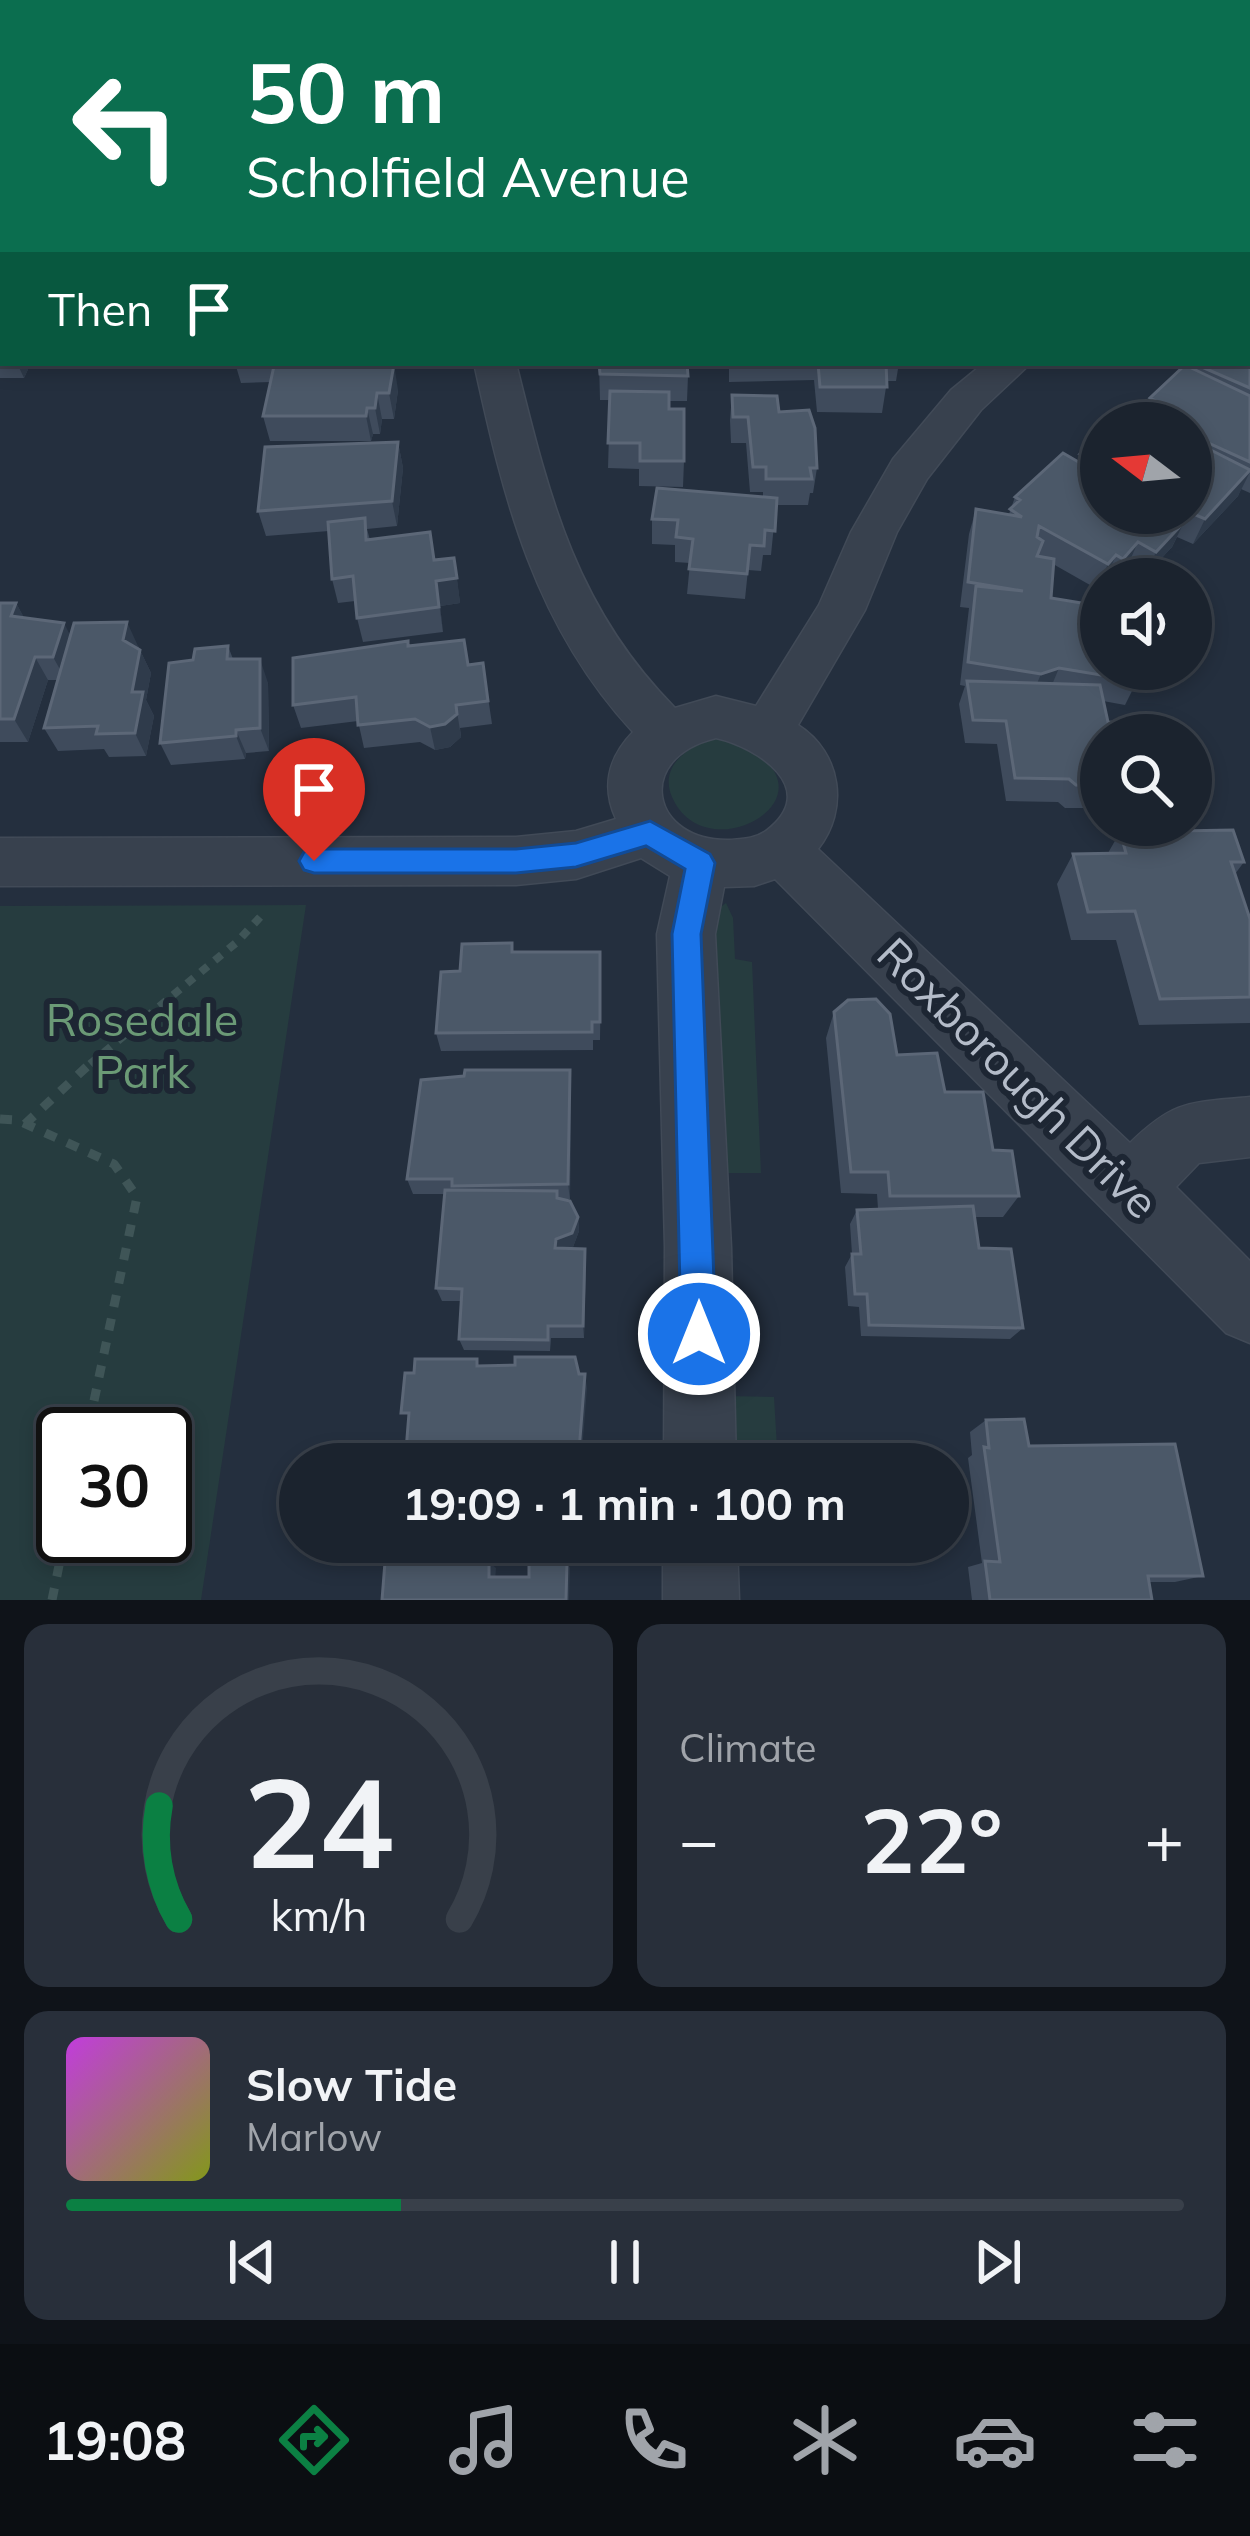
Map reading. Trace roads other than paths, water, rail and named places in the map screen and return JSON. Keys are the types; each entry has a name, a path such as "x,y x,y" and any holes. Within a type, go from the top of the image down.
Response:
{"street":[{"path":"496,366 536,527 577,615 632,700 665,733"},
{"path":"770,729 831,629 874,532 910,470 966,400 1006,366"},
{"path":"0,862 516,861 675,848 730,866 758,862 782,850 801,832 812,810 814,786 791,744 770,729 716,717 665,733 637,768 634,790 638,812 675,848 686,934 700,1443"},
{"name":"Roxborough Drive","path":"782,850 1250,1309"},
{"path":"1130,1187 1184,1134 1250,1127"},
{"path":"700,1563 701,1600"}],"park label":[{"name":"Rosedale Park","path":"142,1046"}]}
